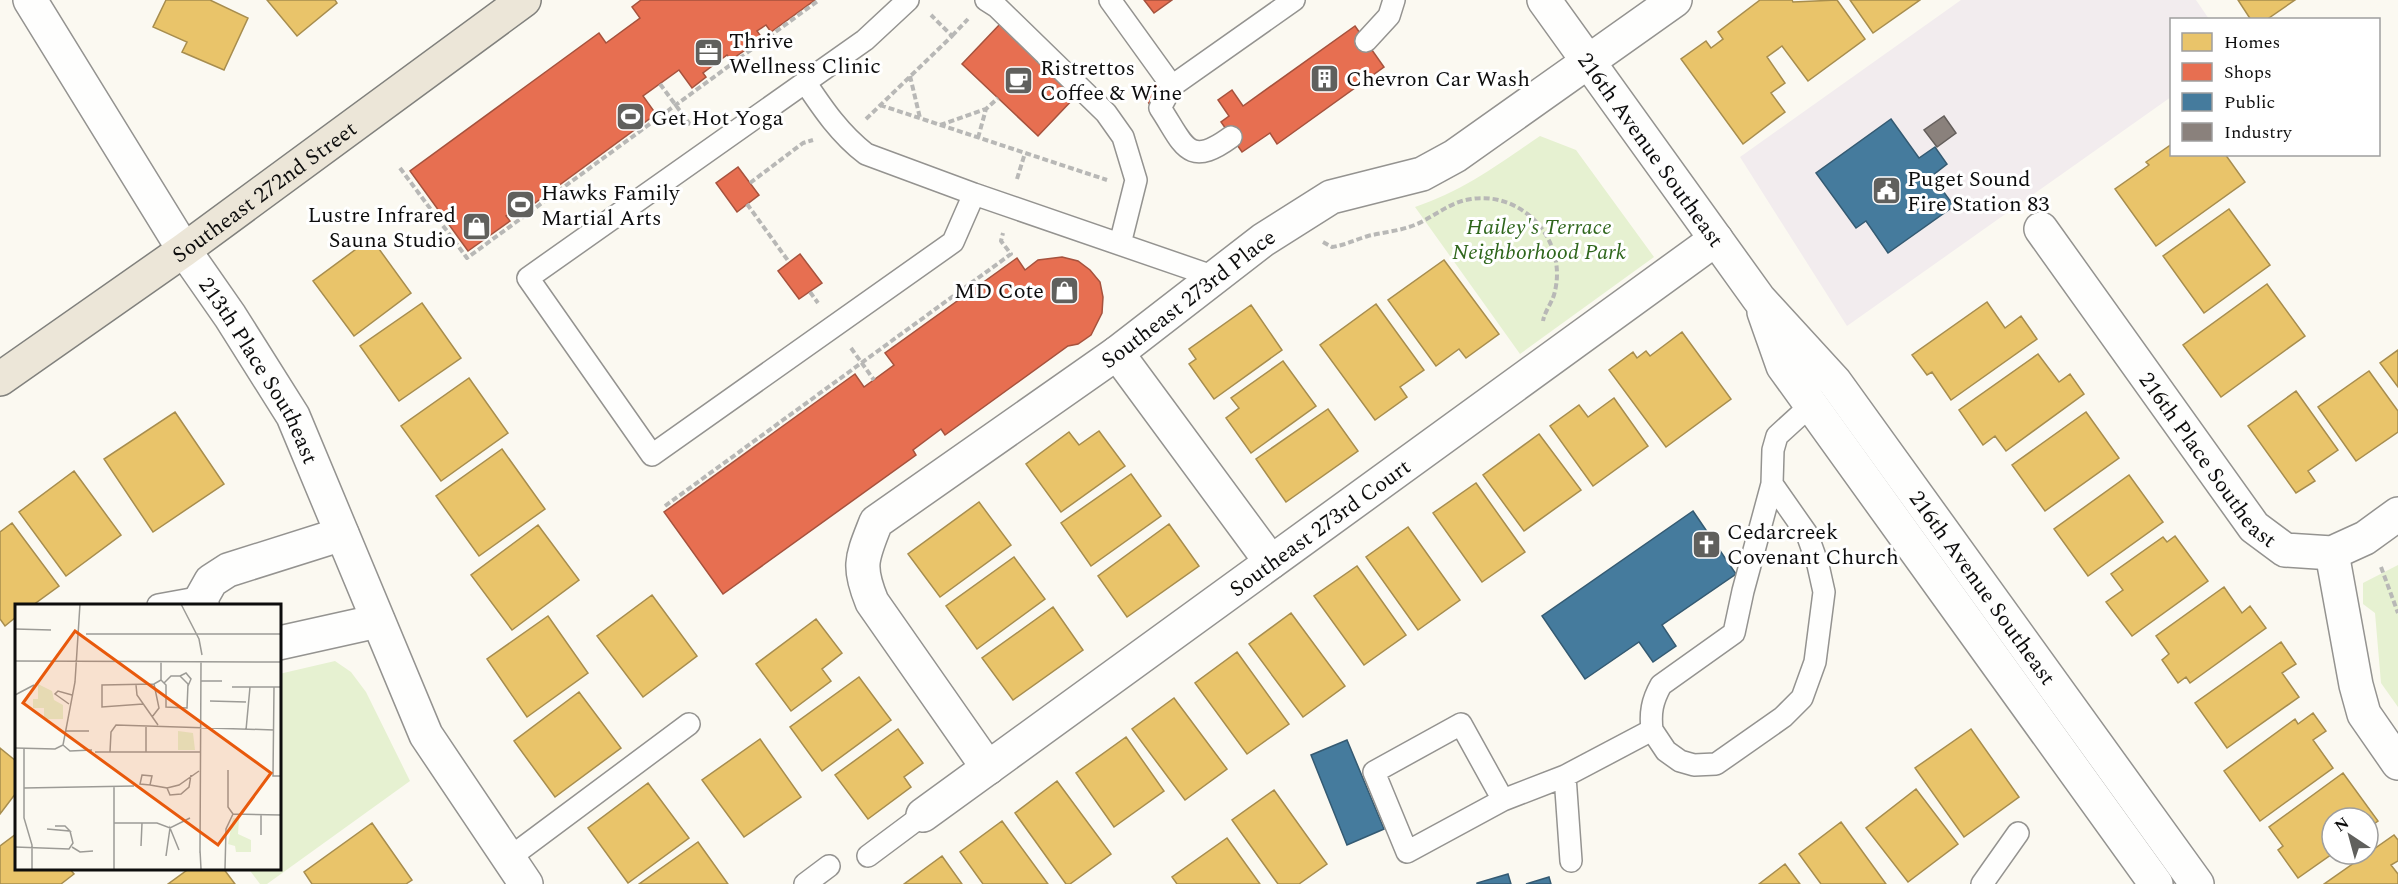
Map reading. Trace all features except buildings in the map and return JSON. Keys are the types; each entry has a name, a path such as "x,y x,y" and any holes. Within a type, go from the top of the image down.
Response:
{"main road":[{"name":"Southeast 272nd Street","path":"0,379 184,250 524,0"}],"street":[{"name":"213th Place Southeast","path":"30,0 184,250 230,316 293,416 426,735 518,871"},
{"name":"216th Avenue Southeast","path":"1544,0 1759,299 1836,382 2197,884"},
{"name":"Southeast 273rd Place","path":"988,768 872,602 862,578 863,554 876,522 1118,353 1263,240 1331,197 1422,174 1455,156 1675,0"},
{"name":"216th Place Southeast","path":"2041,229 2254,527 2285,550 2332,553"},
{"name":"Southeast 273rd Court","path":"923,815 1716,239"},
{"name":"216th Avenue Southeast","path":"1759,299 1783,366 2156,884"},
{"path":"1118,353 1271,562"},
{"path":"2398,514 2370,535 2332,553 2356,685 2364,714 2398,763"},
{"path":"202,601 211,581 228,570 342,534"},
{"path":"280,643 378,621"}],"lane":[{"path":"986,0 1106,113 1123,136 1136,180 1120,244"},
{"path":"1110,0 1172,86"},
{"path":"1231,137 1216,148 1200,153 1188,149 1160,108 1172,86 1294,0"},
{"path":"1366,41 1389,16 1394,0"},
{"path":"916,4 528,278 652,455 952,242 974,194"},
{"path":"806,82 831,121 866,154 974,194 1215,277"},
{"path":"1772,484 1807,534 1818,565 1824,592 1815,662 1802,698 1783,717 1716,764 1694,765 1680,761 1666,751 1652,730 1650,713 1654,697 1661,685 1734,633 1772,484 1773,450 1777,436 1810,405"},
{"path":"169,604 202,601"},
{"path":"518,871 689,724"},
{"path":"1503,800 1461,724 1374,772 1407,852 1503,800 1566,776 1652,730"},
{"path":"1566,776 1571,861"},
{"path":"868,856 923,815"},
{"path":"1982,884 2018,833"},
{"path":"805,884 829,866"}],"path":[{"path":"400,168 467,258 819,0"},
{"path":"750,183 803,143 858,127 952,36 916,4"},
{"path":"910,76 921,118"},
{"path":"940,125 986,109 998,98"},
{"path":"880,105 1109,181"},
{"path":"978,138 986,109"},
{"path":"665,506 1011,254 1001,241 1025,153"},
{"path":"1303,215 1325,244 1332,247 1397,231 1417,224 1451,205 1470,199 1488,199 1517,208 1544,228 1551,241 1556,272 1555,292 1542,325 1543,331 1559,353"},
{"path":"747,204 789,262"},
{"path":"2370,535 2398,613"}],"shaded area":[{"path":"1961,0 2196,0 2208,18 2170,18 2170,98 1847,326 1740,157"}],"green space":[{"name":"Hailey's Terrace Neighborhood Park","path":"1540,136 1576,150 1654,257 1520,354 1415,207 1465,185"},
{"path":"2398,565 2398,707 2381,683 2375,613 2363,604 2363,583"},
{"path":"335,661 351,672 366,692 410,781 267,884 260,884 249,869 280,869 280,674"}],"place":[{"name":"Thrive Wellness Clinic","path":"708,53"},
{"name":"Chevron Car Wash","path":"1325,78"},
{"name":"Ristrettos Coffee & Wine","path":"1019,80"},
{"name":"Get Hot Yoga","path":"630,117"},
{"name":"Puget Sound Fire Station 83","path":"1886,191"},
{"name":"Hawks Family Martial Arts","path":"520,205"},
{"name":"Lustre Infrared Sauna Studio","path":"477,227"},
{"name":"MD Cote","path":"1065,290"},
{"name":"Cedarcreek Covenant Church","path":"1706,544"}]}
